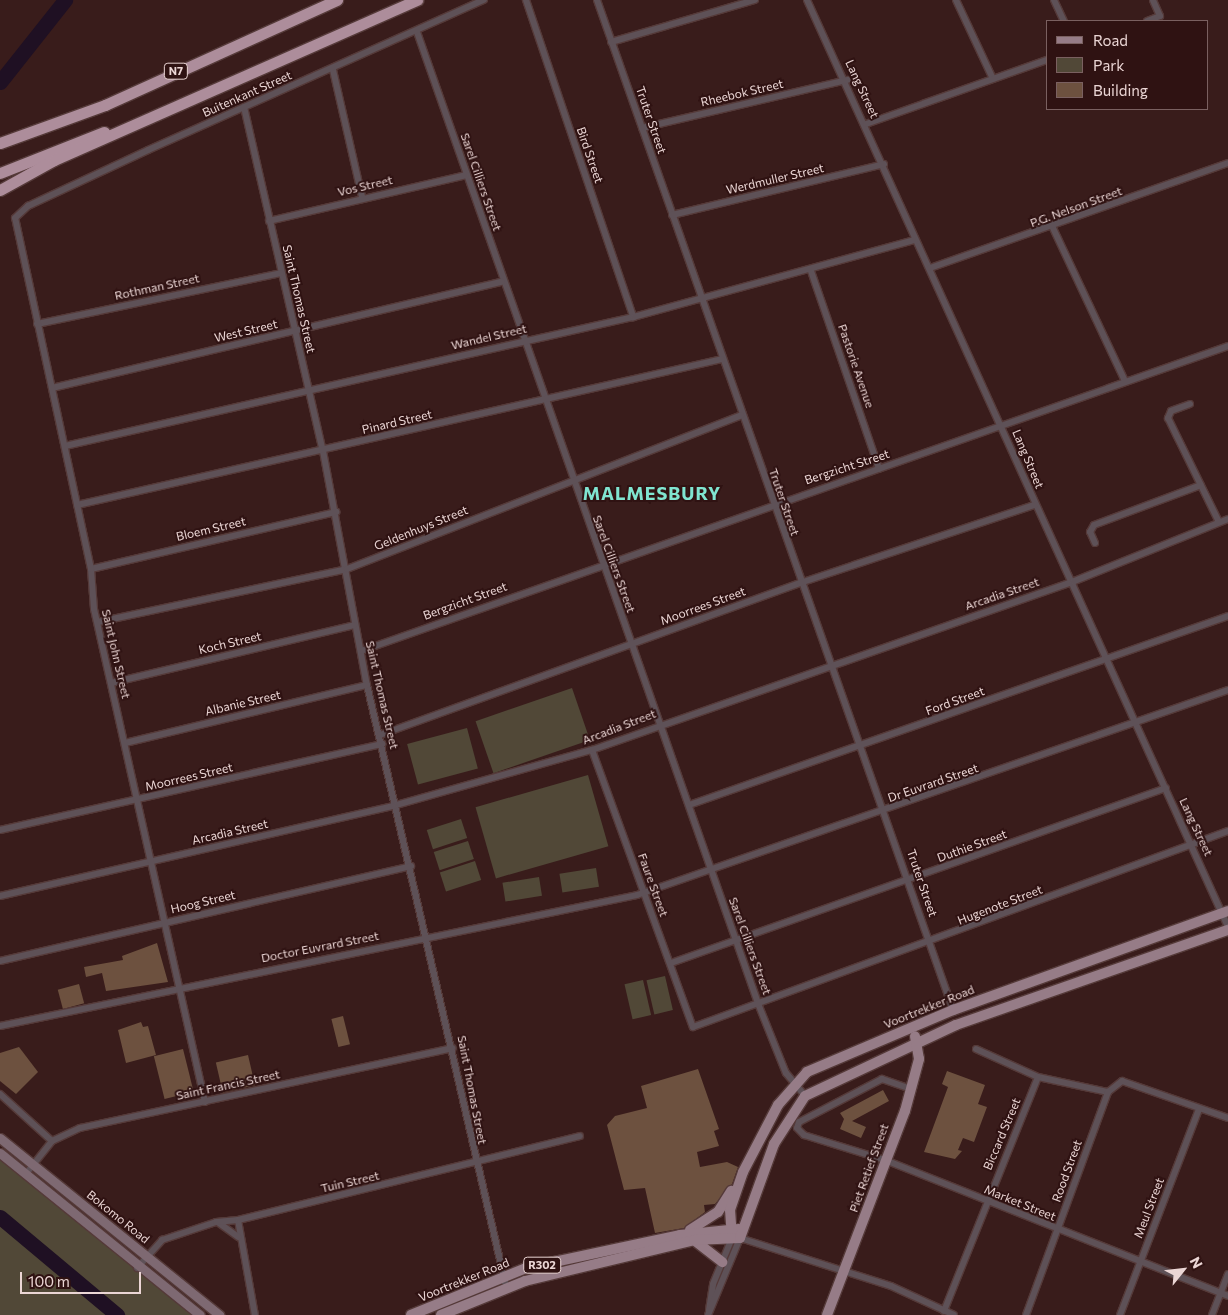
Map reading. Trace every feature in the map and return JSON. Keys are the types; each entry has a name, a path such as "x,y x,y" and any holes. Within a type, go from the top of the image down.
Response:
{"highway":[{"name":"N7","path":"0,144 105,105 337,0"},
{"path":"0,190 54,160 166,114 417,0"},
{"path":"0,173 68,143 166,114"}],"main road":[{"name":"Voortrekker Road","path":"737,1233 730,1210 743,1172 792,1084 830,1060 953,1010 1225,912"},
{"path":"737,1233 774,1144 805,1096 917,1041 1228,928"},
{"name":"Piet Retief Street","path":"827,1315 846,1270 911,1089 919,1059 917,1041 912,1028"},
{"name":"Bokomo Road","path":"0,1138 219,1315"},
{"path":"0,1153 137,1268 200,1315"},
{"path":"680,1235 718,1212 743,1172"},
{"name":"Voortrekker Road","path":"411,1315 503,1276 680,1235 737,1233"},
{"name":"Voortrekker Road","path":"441,1315 506,1286 694,1240 737,1233"},
{"path":"694,1240 722,1262"}],"street":[{"name":"Buitenkant Street","path":"20,212 244,107 333,70 484,0"},
{"name":"Bird Street","path":"526,0 633,317"},
{"name":"Truter Street","path":"597,0 800,583 910,880 953,1010"},
{"path":"611,42 755,0"},
{"name":"Lang Street","path":"807,0 847,80 915,240 930,268 1035,504 1225,912 1228,928"},
{"path":"956,0 993,79"},
{"path":"1054,0 1064,20"},
{"path":"1150,20 1160,16 1153,0"},
{"name":"Sarel Cilliers Street","path":"417,32 502,282 525,340 572,480 631,644 657,724 689,806 759,1006 792,1084 805,1096"},
{"path":"866,124 1046,60"},
{"path":"333,70 362,197"},
{"name":"Rheebok Street","path":"642,128 847,80"},
{"name":"Saint Thomas Street","path":"244,107 336,512 347,569 354,625 367,685 411,866 453,1048 476,1164 506,1286"},
{"name":"P.G. Nelson Street","path":"930,268 1053,228 1228,163"},
{"name":"Werdmuller Street","path":"672,215 884,164"},
{"name":"Vos Street","path":"269,221 362,197 466,175"},
{"name":"Saint John Street","path":"20,212 15,218 16,232 91,569 98,622 136,801 166,922 205,1102"},
{"path":"1053,228 1125,381"},
{"name":"Wandel Street","path":"65,446 701,301 915,240"},
{"name":"Pastorie Avenue","path":"811,271 879,469"},
{"name":"Rothman Street","path":"36,324 281,273"},
{"name":"West Street","path":"52,388 502,282"},
{"name":"Bergzicht Street","path":"361,651 773,503 879,469 1001,424 1228,346"},
{"name":"Pinard Street","path":"77,505 323,451 544,398 722,359"},
{"path":"1190,404 1171,411 1168,418 1219,522"},
{"name":"Geldenhuys Street","path":"98,622 347,569 741,415"},
{"path":"1095,543 1090,532 1094,525 1201,486"},
{"name":"Moorrees Street","path":"380,735 800,583 1035,504"},
{"name":"Bloem Street","path":"91,569 336,512"},
{"name":"Arcadia Street","path":"0,896 396,805 592,750 657,724 1072,582 1228,519"},
{"name":"Ford Street","path":"689,806 860,748 1228,616"},
{"name":"Koch Street","path":"111,682 354,625"},
{"name":"Albanie Street","path":"125,742 367,685"},
{"name":"Dr Euvrard Street","path":"644,893 711,872 884,812 1137,724 1228,690"},
{"name":"Moorrees Street","path":"0,830 136,801 382,744"},
{"name":"Faure Street","path":"592,750 693,1027"},
{"name":"Duthie Street","path":"671,963 1166,788"},
{"name":"Hugenote Street","path":"693,1027 759,1006 930,944 1228,831"},
{"name":"Hoog Street","path":"0,961 411,866"},
{"name":"Doctor Euvrard Street","path":"0,1026 179,987 644,893"},
{"name":"Saint Francis Street","path":"25,1174 52,1141 80,1128 453,1048"},
{"path":"976,1049 1038,1078 1108,1092 1122,1081 1228,1118"},
{"name":"Biccard Street","path":"944,1311 985,1202 1038,1078"},
{"name":"Market Street","path":"911,1089 882,1079 799,1122 797,1128 804,1136 885,1160 985,1202 1228,1296"},
{"name":"Rood Street","path":"1026,1315 1108,1092"},
{"path":"0,1094 52,1141"},
{"name":"Meul Street","path":"1120,1315 1199,1109"},
{"name":"Tuin Street","path":"137,1268 147,1256 172,1235 216,1222 238,1220 476,1164 580,1136"},
{"path":"238,1220 238,1237 254,1315"},
{"path":"216,1222 238,1237"},
{"path":"709,1314 709,1298 722,1262 737,1233"},
{"path":"737,1233 846,1270 954,1315"},
{"path":"709,1314 737,1233"},
{"path":"1212,1315 1228,1274"}],"green space":[{"path":"572,688 590,740 493,773 476,721"},
{"path":"467,728 478,769 418,785 407,744"},
{"path":"588,775 608,846 496,878 476,807"},
{"path":"461,819 467,838 433,849 427,830"},
{"path":"468,841 474,859 440,870 434,852"},
{"path":"475,861 481,880 446,891 440,872"},
{"path":"596,868 599,887 562,893 559,874"},
{"path":"539,877 542,896 505,902 502,883"},
{"path":"665,976 673,1010 654,1014 646,980"},
{"path":"643,980 651,1015 633,1019 624,984"},
{"path":"0,1153 200,1315 0,1315"}],"building":[{"path":"157,943 168,982 106,991 102,973 86,977 84,967 123,960 122,956"},
{"path":"79,984 84,1003 63,1009 58,990"},
{"path":"343,1016 350,1044 338,1047 331,1019"},
{"path":"141,1022 143,1027 148,1026 156,1055 126,1063 118,1030"},
{"path":"19,1047 38,1072 16,1094 0,1081 0,1053"},
{"path":"183,1049 194,1092 165,1099 154,1056"},
{"path":"248,1055 255,1085 223,1093 216,1062"},
{"path":"698,1069 719,1129 714,1131 719,1146 697,1152 700,1167 727,1162 738,1167 732,1184 715,1204 704,1205 705,1212 684,1228 655,1233 645,1188 624,1190 607,1125 615,1116 647,1108 641,1086"},
{"path":"947,1071 985,1085 978,1104 987,1107 974,1142 963,1138 958,1150 962,1151 955,1159 924,1152 948,1087 942,1084"},
{"path":"883,1090 889,1101 852,1121 866,1127 861,1138 840,1129 844,1119 840,1113"}],"waterway":[{"path":"0,82 65,0"},
{"path":"0,1217 117,1315"}],"district":[{"name":"MALMESBURY","path":"652,493"}]}
